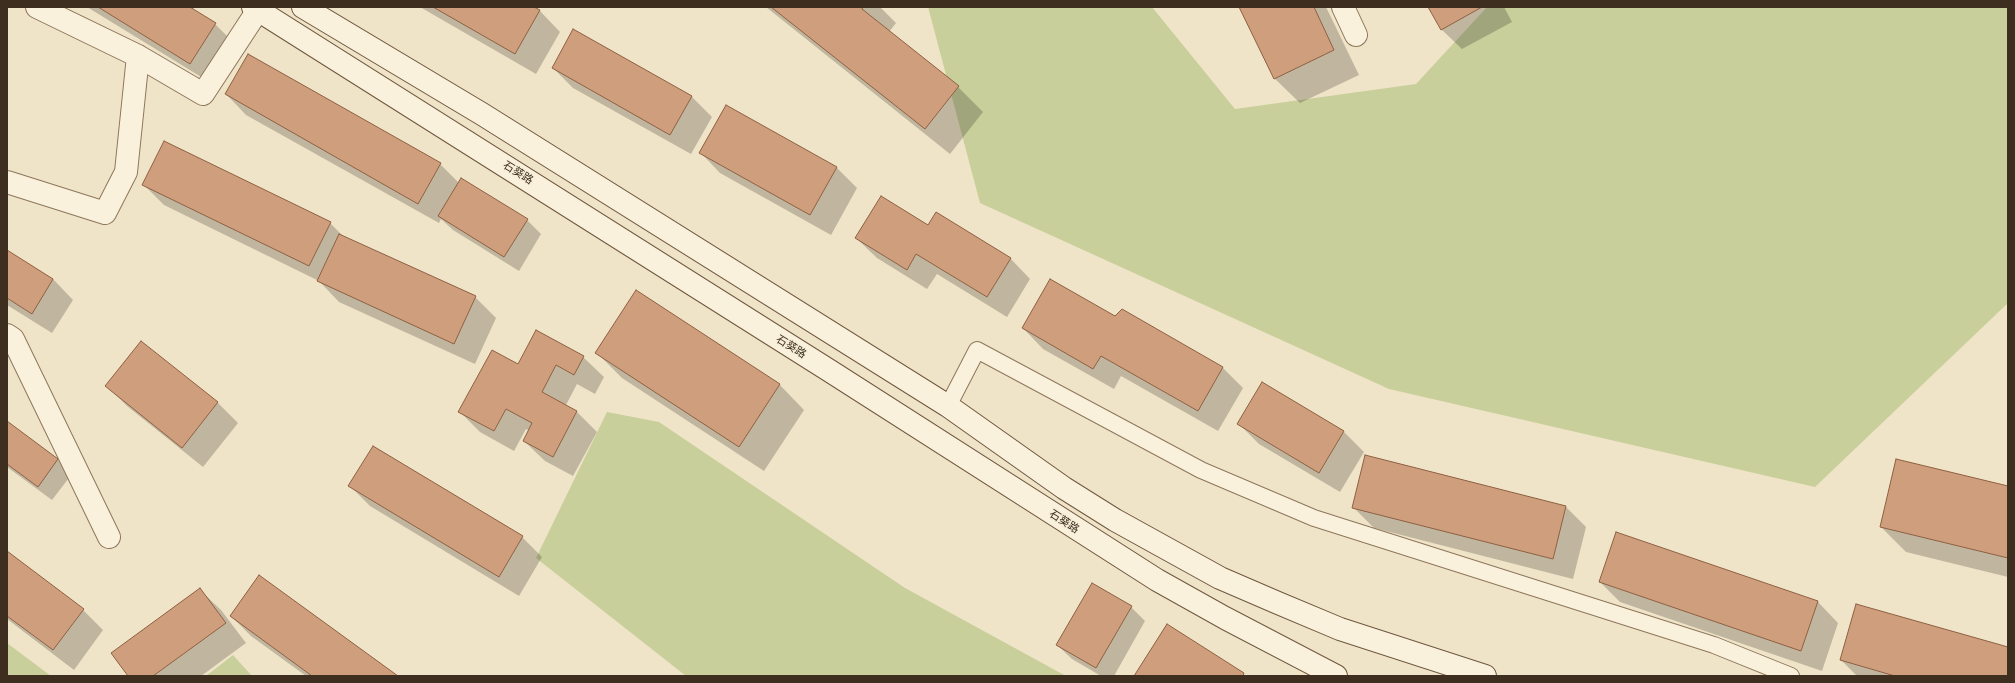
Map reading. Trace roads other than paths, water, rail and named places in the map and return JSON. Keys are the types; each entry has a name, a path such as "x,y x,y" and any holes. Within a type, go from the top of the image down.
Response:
{"main road":[{"path":"37,7 138,56 203,94 255,9"},
{"path":"303,7 489,118 948,406 1064,488 1115,520 1220,578 1340,628 1485,676"},
{"path":"1343,7 1356,35"},
{"name":"石葵路","path":"255,9 776,337 1150,576 1225,618 1336,676"},
{"path":"7,182 105,213 126,172 138,56"},
{"path":"7,335 13,339 109,537"}],"lane":[{"path":"948,406 977,350 1201,470 1314,518 1714,645 1791,676"}]}
